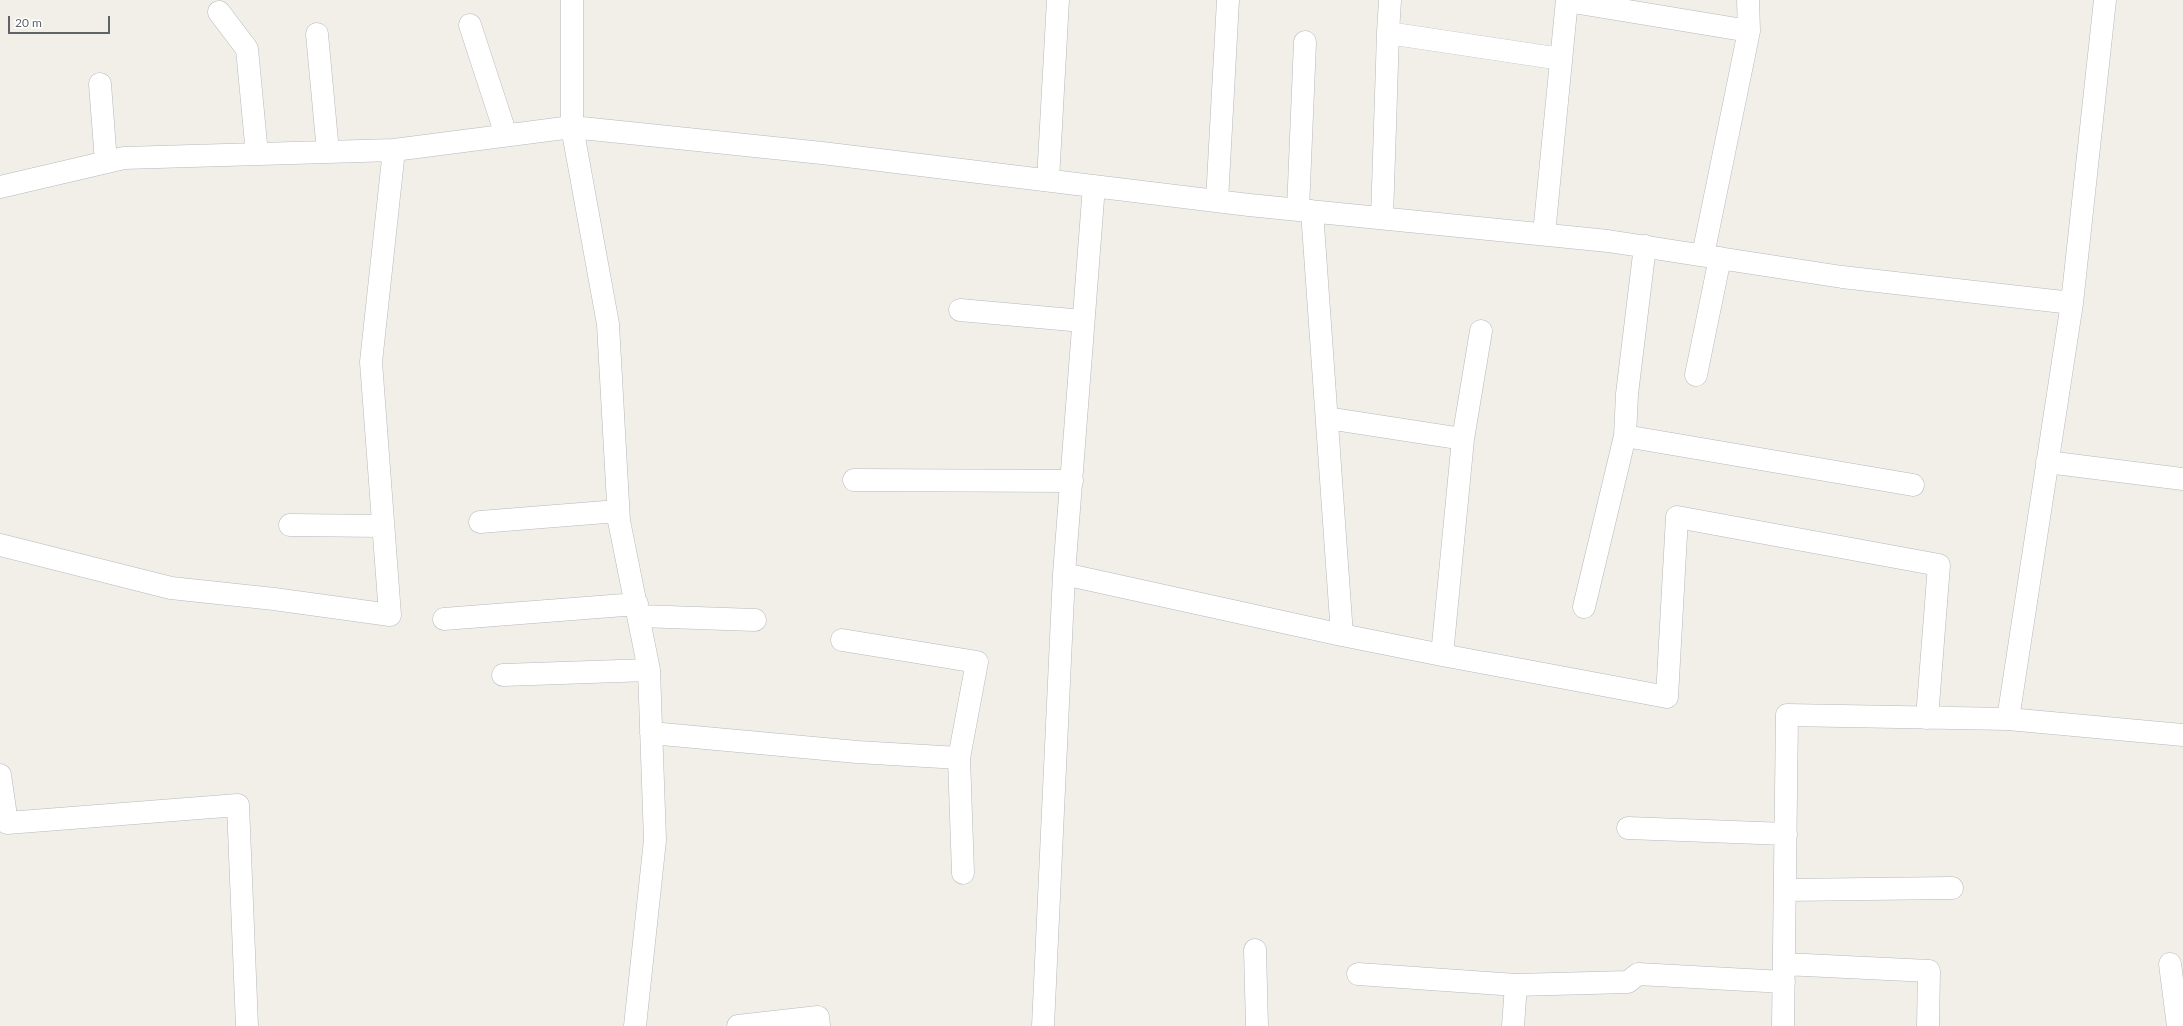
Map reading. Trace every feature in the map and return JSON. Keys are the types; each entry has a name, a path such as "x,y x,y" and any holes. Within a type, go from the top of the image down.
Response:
{"street":[{"path":"572,0 572,127 608,324 618,511 649,670 655,840 635,1026"},
{"path":"1048,180 1058,0"},
{"path":"1217,200 1228,0"},
{"path":"1382,218 1390,0"},
{"path":"1544,234 1567,0 1749,31"},
{"path":"1696,375 1711,257 1749,31 1748,0"},
{"path":"2008,719 2072,303 2105,0"},
{"path":"219,12 248,49 257,154"},
{"path":"470,25 506,136"},
{"path":"1388,33 1561,59"},
{"path":"317,34 328,152"},
{"path":"1305,42 1305,210 1326,418 1342,635"},
{"path":"100,84 106,162"},
{"path":"0,187 124,158 394,150 572,127 822,153 1305,210 1544,234 1645,246 1842,278 2072,303"},
{"path":"0,545 171,588 274,599 390,615 371,362 394,150"},
{"path":"1043,1026 1064,574 1094,186"},
{"path":"1584,607 1624,436 1627,394 1645,246"},
{"path":"960,310 1083,321"},
{"path":"1442,655 1463,439 1481,331"},
{"path":"1326,418 1463,439"},
{"path":"1624,436 1913,485"},
{"path":"2047,462 2183,479"},
{"path":"854,480 1072,481"},
{"path":"480,522 618,511"},
{"path":"1064,574 1342,635 1667,697 1678,517 1939,565 1927,718"},
{"path":"290,525 383,526"},
{"path":"444,619 638,610 755,620"},
{"path":"842,640 977,662 959,758 963,873"},
{"path":"503,675 649,670"},
{"path":"1783,1026 1787,715 2008,719 2183,735 2183,732"},
{"path":"651,733 857,752 959,758"},
{"path":"0,775 7,823 238,805 248,1026"},
{"path":"1628,828 1786,834"},
{"path":"1785,890 1952,888"},
{"path":"1255,950 1257,1026"},
{"path":"2170,964 2178,1026"},
{"path":"1358,974 1516,985 1628,982 1638,974 1929,971 1928,1026"},
{"path":"1513,1026 1516,985"},
{"path":"738,1026 818,1017 819,1026"}]}
